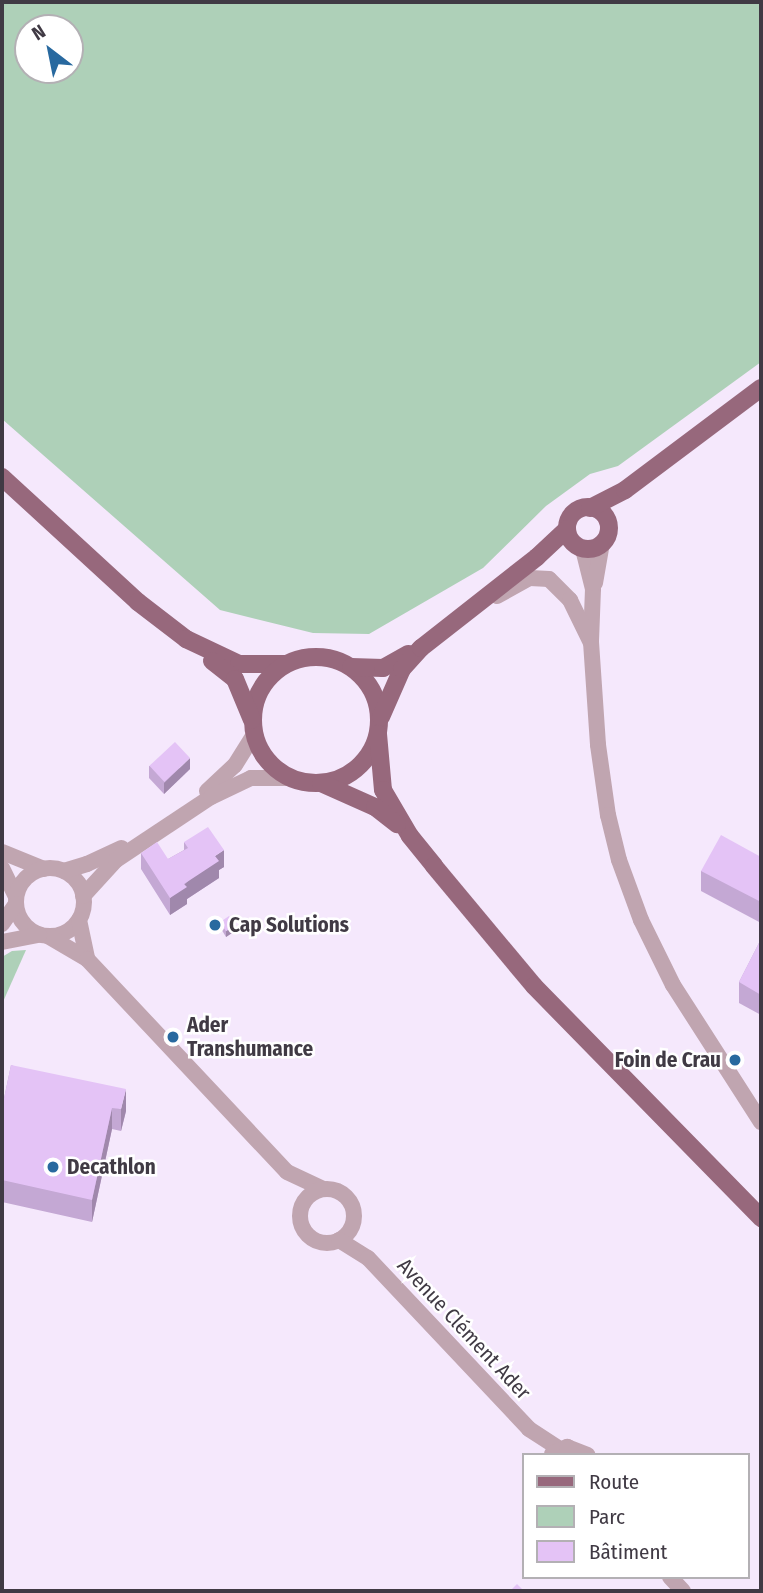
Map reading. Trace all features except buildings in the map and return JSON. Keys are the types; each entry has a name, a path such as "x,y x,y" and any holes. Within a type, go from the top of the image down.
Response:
{"main road":[{"path":"186,639 239,664 285,664 318,656 351,667 383,668 421,648 537,557 567,529 576,511 590,508 625,490 761,388"},
{"path":"2,477 138,602 235,679 266,759 290,778 321,783 382,811 410,836 534,986 761,1218"},
{"path":"537,557 580,547 597,547 608,532 607,520 625,490"},
{"path":"590,508 600,512 607,520"},
{"path":"567,529 580,547"},
{"path":"321,783 351,772 368,755 396,678 421,648"},
{"path":"253,729 254,705 261,689 271,675 285,664"},
{"path":"351,667 361,675 375,696 381,783 410,836"}],"street":[{"path":"593,589 602,543"},
{"path":"580,547 591,571 593,589 591,642 598,745 608,815 630,893 673,985 761,1122"},
{"path":"473,607 530,578 549,579 570,600 591,642"},
{"path":"2,852 44,869 64,871 88,864 125,846 209,790 236,765 253,729"},
{"path":"83,896 116,860 218,793 251,778 290,778"},
{"path":"2,868 25,925 88,959 287,1172 348,1198 354,1212 353,1224 339,1240 327,1242 312,1238 302,1225 301,1212 287,1172"},
{"path":"2,924 25,879 44,869"},
{"path":"64,871 79,886 83,896 79,920 88,959"},
{"path":"2,942 65,932 79,920"},
{"path":"301,1212 308,1197 323,1189"},
{"name":"Avenue Clément Ader","path":"353,1224 368,1258"},
{"name":"Avenue Clément Ader","path":"339,1240 368,1258 529,1429 556,1452"},
{"name":"Avenue Clément Ader","path":"529,1429 541,1453"},
{"path":"556,1452 575,1448 584,1453"}],"green space":[{"path":"2,2 761,2 761,362 618,466 590,474 546,506 483,568 369,634 313,633 220,610 2,419"},
{"path":"26,950 2,1004 2,957 12,951"}],"place":[{"name":"Cap Solutions","path":"215,925"},
{"name":"Ader Transhumance","path":"173,1037"},
{"name":"Foin de Crau","path":"735,1060"},
{"name":"Decathlon","path":"53,1167"}]}
